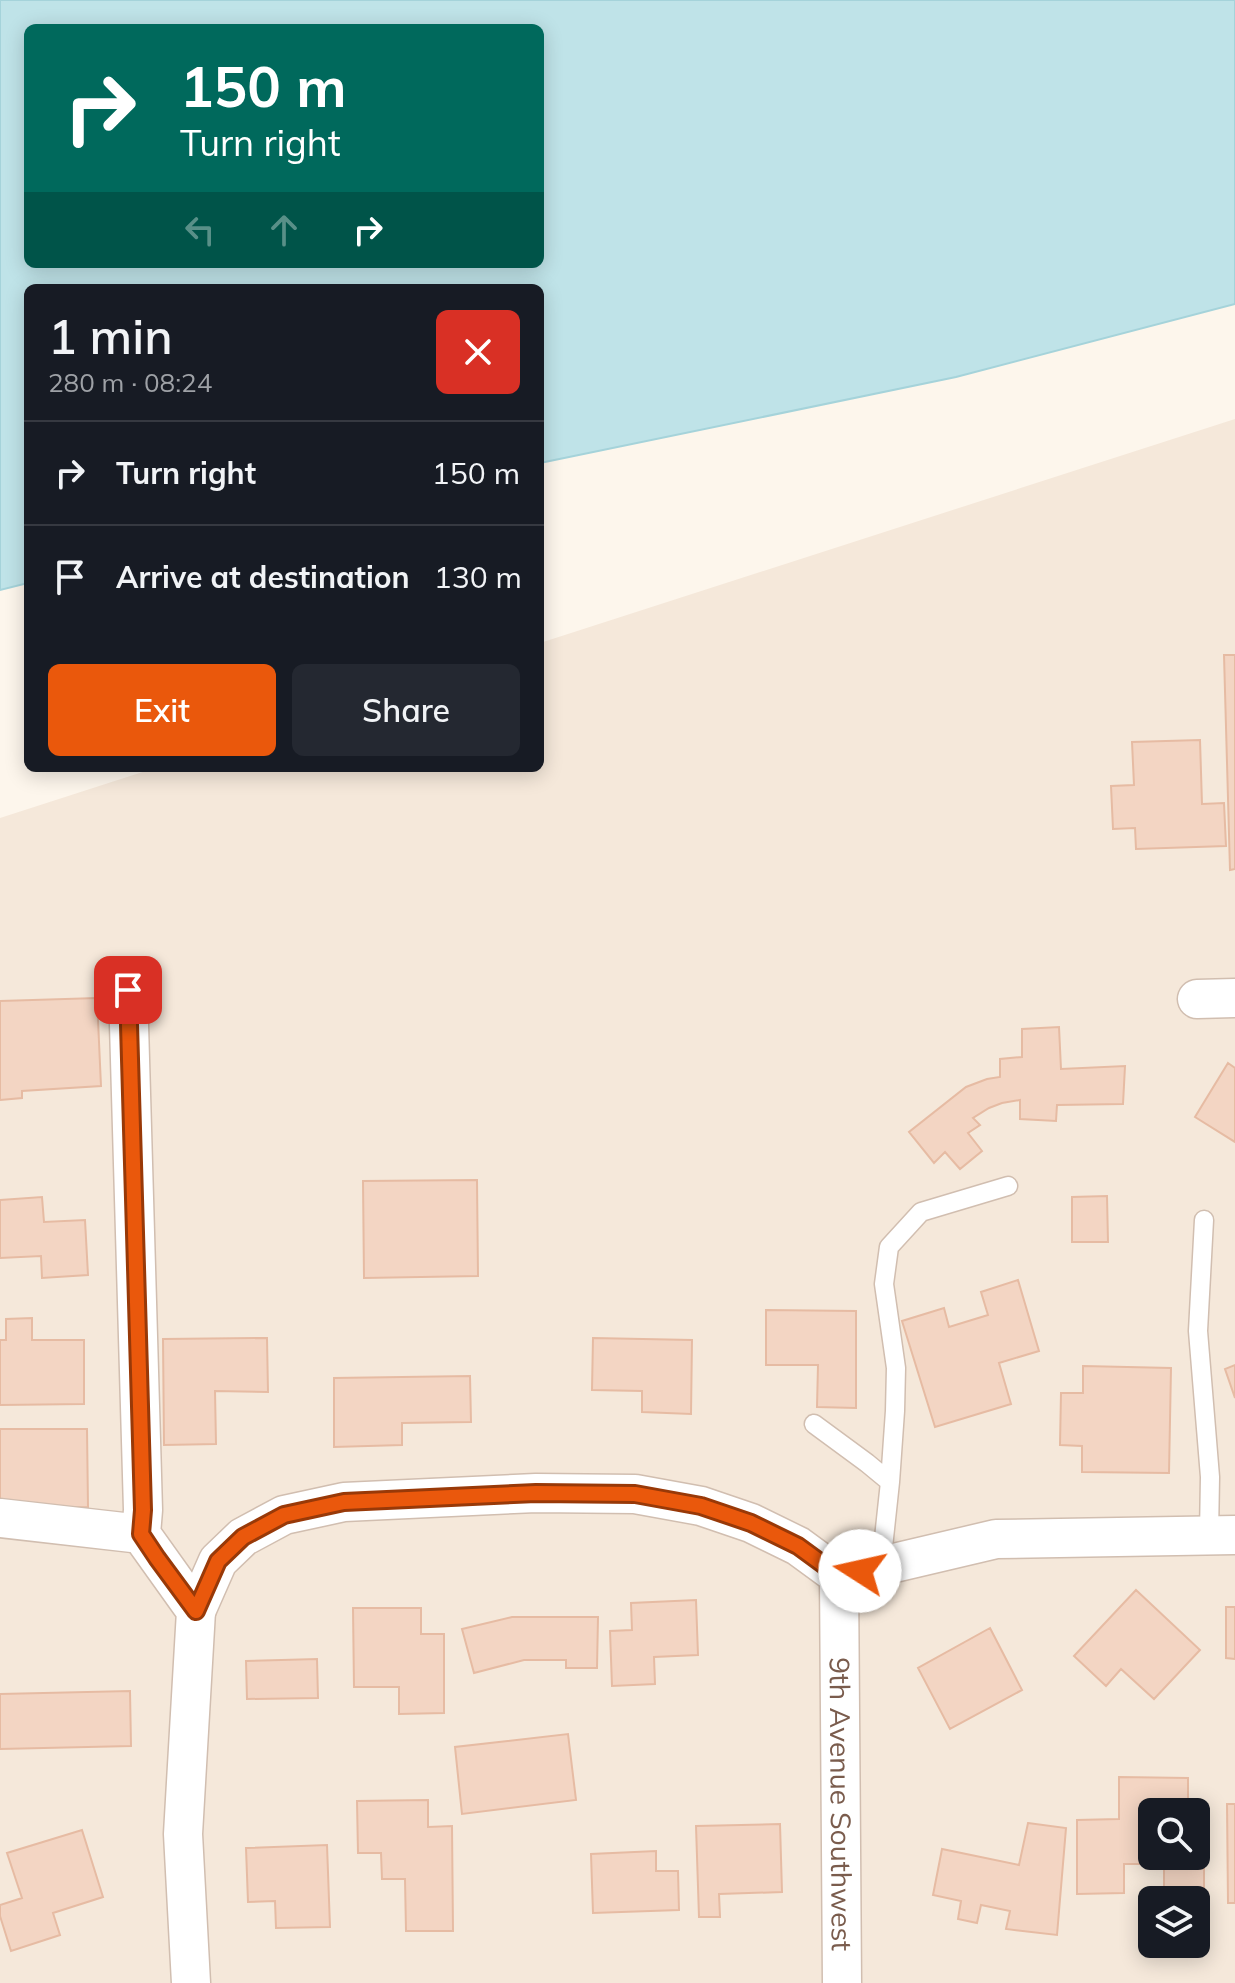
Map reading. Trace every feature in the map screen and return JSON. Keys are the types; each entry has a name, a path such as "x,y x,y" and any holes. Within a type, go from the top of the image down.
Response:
{"street":[{"path":"128,990 143,1510 141,1534 196,1611"},
{"path":"1197,999 1235,998"},
{"path":"191,1983 183,1834 196,1611 218,1561 243,1537 284,1515 344,1502 536,1493 635,1494 701,1506 751,1523 798,1546 839,1576 996,1539 1222,1535"},
{"path":"0,1518 141,1534"},
{"name":"9th Avenue Southwest","path":"839,1576 842,1983"}],"lane":[{"path":"881,1566 895,1424 896,1368 884,1284 889,1247 921,1212 1008,1186"},
{"path":"1204,1220 1198,1331 1210,1477 1222,1535"},
{"path":"814,1424 890,1482"}],"shaded area":[{"path":"1235,419 1235,1983 0,1983 0,818 143,772 544,772 544,642"}],"water":[{"path":"0,0 1235,0 1235,304 956,377 544,462 544,284 24,284 24,584 0,590"}],"building":[{"path":"1224,655 1235,655 1235,869 1230,870"},
{"path":"1200,740 1202,804 1224,803 1226,846 1136,849 1135,828 1113,829 1111,786 1134,785 1132,742"},
{"path":"97,998 101,1086 22,1091 22,1098 0,1100 0,1001"},
{"path":"1059,1027 1061,1069 1125,1066 1123,1104 1057,1105 1056,1121 1020,1119 1020,1100 1002,1103 973,1118 980,1125 968,1133 982,1151 960,1169 945,1152 934,1163 909,1132 966,1087 1000,1077 1000,1059 1022,1057 1022,1029"},
{"path":"1228,1063 1235,1068 1235,1142 1195,1117"},
{"path":"477,1180 478,1276 364,1278 363,1181"},
{"path":"1107,1196 1108,1242 1072,1242 1072,1197"},
{"path":"42,1197 44,1222 85,1220 88,1275 42,1278 41,1256 0,1258 0,1200"},
{"path":"1018,1280 1039,1351 999,1363 1011,1404 935,1427 902,1321 944,1308 949,1327 988,1315 981,1292"},
{"path":"766,1310 856,1311 856,1408 817,1407 818,1365 766,1365"},
{"path":"32,1318 32,1340 84,1340 84,1404 0,1405 0,1340 6,1340 6,1319"},
{"path":"267,1338 268,1392 215,1391 216,1444 164,1445 163,1339"},
{"path":"593,1338 692,1340 691,1414 642,1412 642,1391 592,1390"},
{"path":"1235,1365 1235,1398 1225,1369"},
{"path":"1083,1366 1171,1368 1169,1473 1082,1472 1082,1446 1060,1445 1061,1393 1083,1393"},
{"path":"470,1376 471,1422 402,1423 402,1445 334,1447 334,1378"},
{"path":"0,1429 87,1429 88,1507 0,1508"},
{"path":"1136,1590 1200,1650 1154,1699 1121,1669 1106,1686 1074,1656"},
{"path":"696,1600 698,1655 654,1657 655,1684 612,1686 610,1631 632,1630 631,1603"},
{"path":"1226,1607 1235,1607 1235,1659 1226,1658"},
{"path":"353,1608 421,1608 421,1634 444,1634 444,1713 399,1714 399,1687 354,1687"},
{"path":"512,1617 598,1617 597,1668 566,1668 566,1660 524,1660 474,1673 462,1629"},
{"path":"990,1628 1022,1690 950,1729 918,1668"},
{"path":"317,1659 318,1698 247,1699 246,1661"},
{"path":"130,1691 131,1746 0,1749 0,1694"},
{"path":"568,1734 576,1800 462,1814 455,1747"},
{"path":"1119,1777 1188,1778 1188,1798 1138,1798 1138,1864 1124,1864 1124,1893 1077,1894 1077,1820 1119,1819"},
{"path":"428,1800 428,1827 452,1826 453,1931 406,1931 405,1879 382,1879 381,1853 358,1853 357,1801"},
{"path":"1227,1804 1235,1804 1235,1903 1228,1903"},
{"path":"1028,1823 1066,1828 1057,1935 1006,1929 1010,1911 981,1905 977,1923 958,1919 961,1901 933,1895 942,1849 1019,1865"},
{"path":"780,1824 782,1892 719,1894 720,1917 699,1917 696,1826"},
{"path":"82,1830 103,1897 53,1913 60,1935 11,1951 0,1916 0,1905 22,1898 7,1853"},
{"path":"327,1845 330,1927 276,1928 275,1901 248,1902 246,1848"},
{"path":"656,1851 656,1871 678,1871 679,1910 593,1913 591,1854"},
{"path":"1164,1870 1204,1870 1204,1886 1164,1886"}],"route":[{"path":"128,990 143,1510 141,1534 196,1611 218,1561 243,1537 284,1515 344,1502 536,1493 635,1494 701,1506 751,1523 798,1546 839,1576 860,1571"}]}
